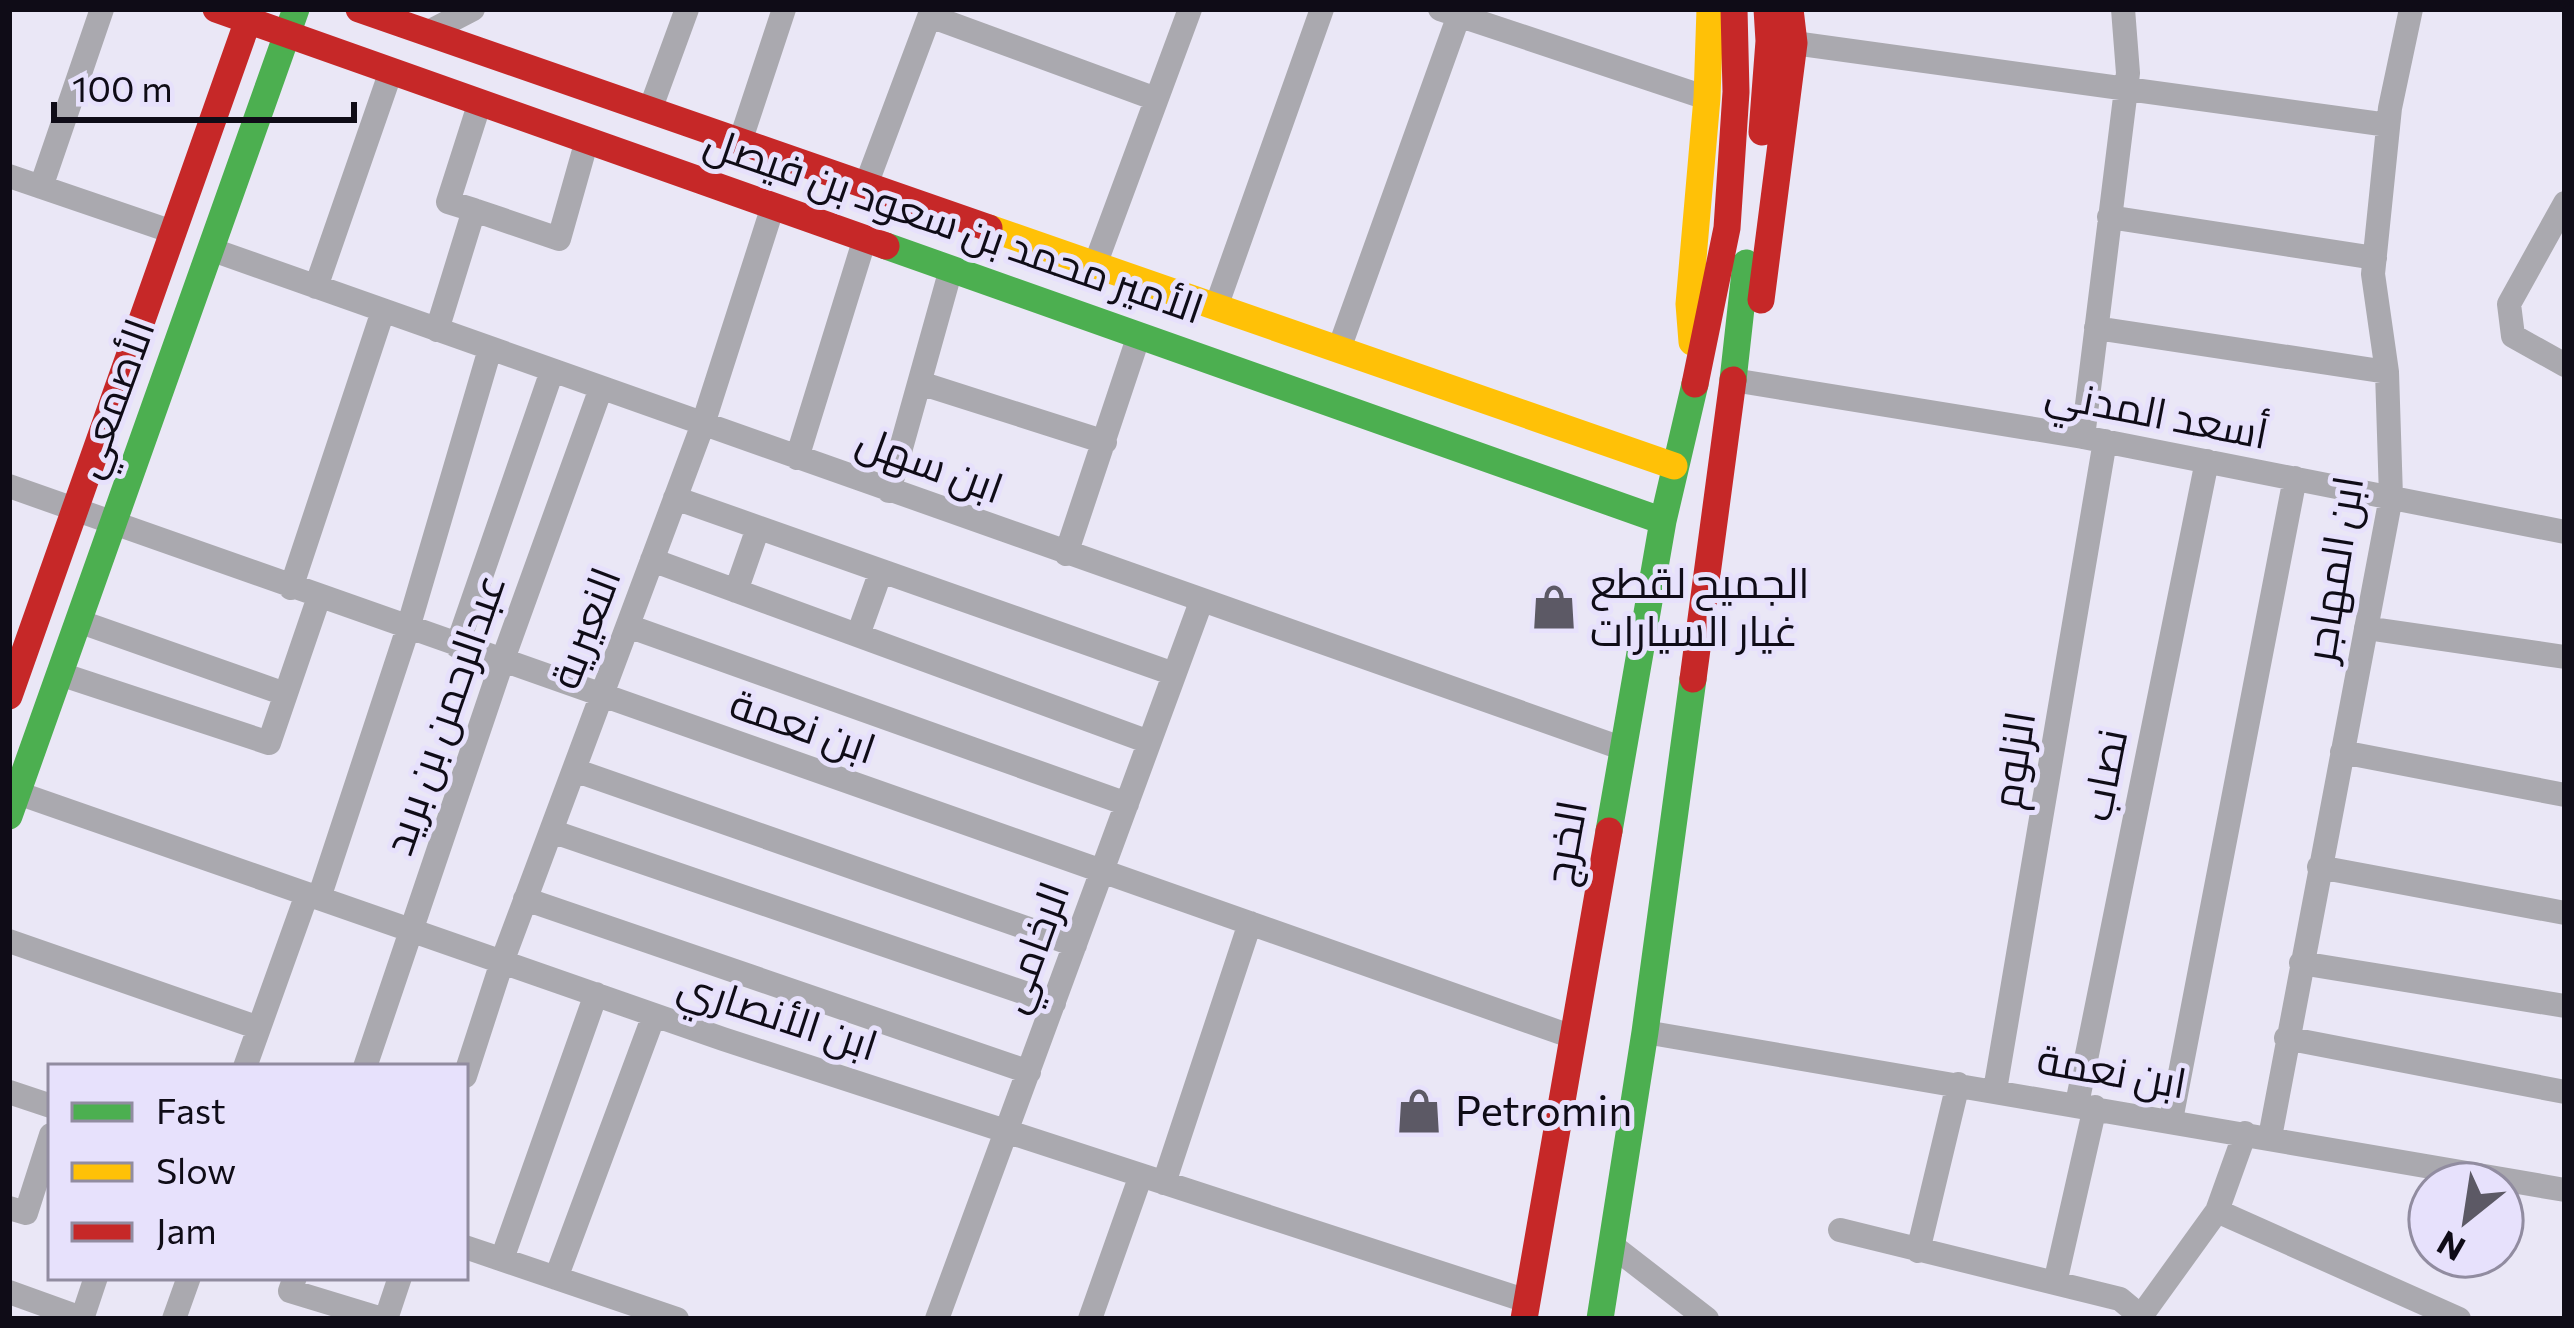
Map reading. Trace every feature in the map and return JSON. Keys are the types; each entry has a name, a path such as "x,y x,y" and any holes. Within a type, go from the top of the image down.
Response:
{"main road":[{"name":"الأمير محمد بن سعود بن فيصل","path":"216,9 291,21 391,71 1663,521"},
{"name":"الأمير محمد بن سعود بن فيصل","path":"359,9 1674,466"},
{"path":"1695,384 1689,304 1710,9"},
{"path":"1600,1319 1646,1032 1733,380 1738,231 1734,9"},
{"path":"1738,231 1765,103 1766,9"},
{"path":"1733,380 1758,323 1794,44 1790,9"},
{"name":"الأصمعي","path":"9,696 250,15"},
{"name":"الأصمعي","path":"12,799 291,21"},
{"name":"الخرج","path":"1526,1310 1663,521 1738,231"}],"street":[{"path":"41,187 102,9"},
{"path":"427,33 473,9"},
{"path":"650,110 687,9"},
{"path":"740,142 784,9"},
{"path":"1095,265 1190,9"},
{"path":"1216,307 1322,9"},
{"name":"الزلوم","path":"1995,1090 2094,439 2096,328 2129,56 2123,9"},
{"name":"ابن المهاجر","path":"2141,1318 2217,1211 2258,1135 2286,1037 2391,497 2387,372 2378,331 2375,258 2388,125 2411,9"},
{"path":"866,185 931,12 1156,99"},
{"path":"1339,350 1450,12 1707,98"},
{"path":"1794,44 2388,125"},
{"path":"316,287 391,71"},
{"path":"481,103 448,202 559,239 587,140"},
{"path":"9,176 173,232"},
{"path":"2565,202 2510,304 2513,336 2565,365"},
{"name":"النعيرية","path":"468,1067 502,962 703,424 773,206"},
{"path":"437,330 474,210"},
{"path":"2109,217 2375,258"},
{"path":"797,458 865,238"},
{"name":"ابن سهل","path":"210,249 1624,749"},
{"path":"889,491 951,269"},
{"path":"291,588 383,311"},
{"path":"2096,328 2387,372"},
{"path":"1066,554 1138,335"},
{"path":"246,1064 313,896 408,628 490,349"},
{"path":"458,646 552,371"},
{"name":"أسعد المدني","path":"1733,380 2094,439 2565,532"},
{"path":"920,383 1105,442"},
{"name":"عبدالرحمن بن بريد","path":"366,1064 601,388"},
{"name":"نصاب","path":"2054,1283 2207,461"},
{"path":"2171,1120 2295,478"},
{"name":"ابن نعمة","path":"9,486 1573,1037"},
{"path":"675,499 1174,674"},
{"path":"736,591 758,528"},
{"path":"652,560 1149,742"},
{"path":"858,635 881,571"},
{"path":"59,674 269,743 319,596"},
{"name":"الرخامي","path":"938,1319 1201,602"},
{"path":"78,621 285,694"},
{"path":"628,626 1126,804"},
{"path":"2366,628 2565,657"},
{"path":"2342,752 2565,795"},
{"path":"574,770 1075,945"},
{"name":"ابن الأنصاري","path":"12,799 1153,1179 1526,1310"},
{"path":"550,831 1054,1003"},
{"path":"2319,867 2565,913"},
{"path":"526,899 1029,1072"},
{"path":"1090,1319 1153,1179 1250,923"},
{"path":"9,941 259,1028"},
{"path":"2301,963 2565,1006"},
{"path":"502,1259 596,994"},
{"path":"556,1278 654,1015"},
{"name":"ابن نعمة","path":"1646,1032 2565,1190"},
{"path":"2286,1037 2565,1092"},
{"path":"1918,1251 1958,1084"},
{"path":"9,1092 48,1105"},
{"path":"9,1208 26,1213 48,1144"},
{"path":"2217,1211 2459,1319"},
{"path":"1840,1230 2120,1299 2141,1318"},
{"path":"1614,1246 1707,1319"},
{"path":"468,1248 677,1319"},
{"path":"9,1292 83,1319 95,1280"},
{"path":"174,1319 188,1280"},
{"path":"294,1280 290,1291 384,1319 399,1280"}],"traffic: fast":[{"path":"9,816 296,9"},
{"path":"886,246 1663,521"},
{"path":"1733,380 1746,263"},
{"path":"1609,831 1663,521 1695,384"},
{"path":"1600,1319 1693,679"}],"traffic: slow":[{"path":"1692,342 1689,304 1710,9"},
{"path":"989,228 1674,466"}],"traffic: jam":[{"path":"216,9 886,246"},
{"path":"9,696 252,9"},
{"path":"359,9 989,228"},
{"path":"1695,384 1727,228 1736,92 1734,9"},
{"path":"1762,132 1767,9"},
{"path":"1761,300 1794,43 1790,9"},
{"path":"1693,679 1733,380"},
{"path":"1524,1319 1609,831"}],"place":[{"name":"الجميح لقطع غيار السيارات","path":"1554,607"},
{"name":"Petromin","path":"1419,1111"}]}
